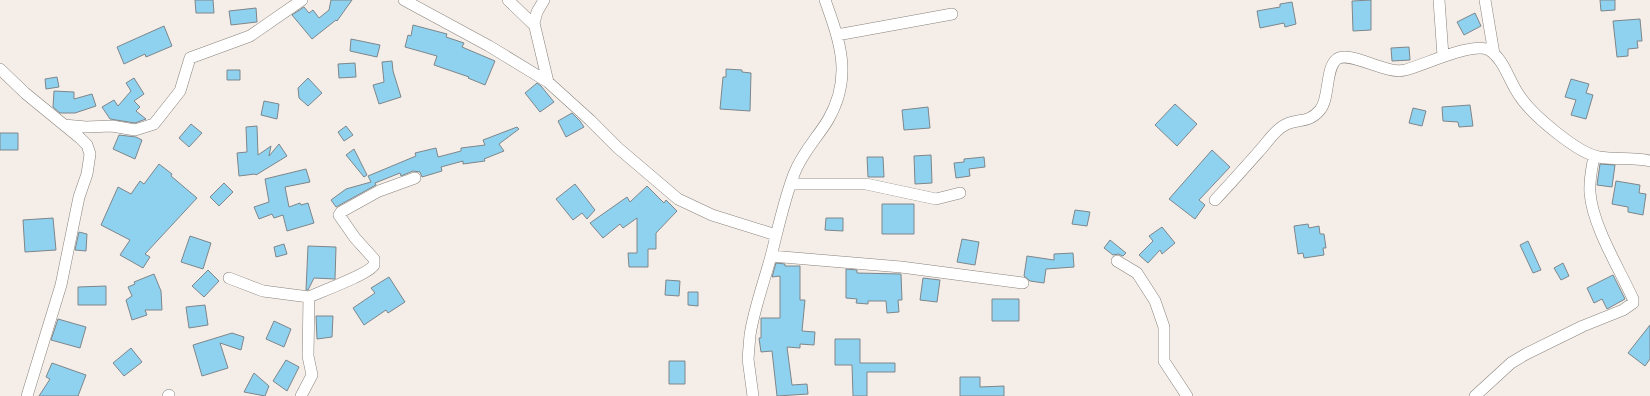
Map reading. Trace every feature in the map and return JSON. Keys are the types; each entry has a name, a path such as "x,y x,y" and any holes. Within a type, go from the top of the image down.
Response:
{"street":[{"path":"63,125 86,127 112,126 134,130 154,124 180,91 190,58 250,36 302,0"},
{"path":"404,0 489,46 548,82 618,148 678,199 712,215 776,235"},
{"path":"508,0 534,25"},
{"path":"544,0 534,18 534,25 548,82"},
{"path":"753,396 748,359 750,335 790,184 801,159 828,120 837,98 842,69 842,52 825,0"},
{"path":"1439,0 1443,56"},
{"path":"1485,0 1494,54"},
{"path":"837,35 952,14"},
{"path":"1215,200 1284,125 1309,119 1320,110 1332,66 1337,59 1345,57 1364,61 1391,71 1399,71 1443,56 1473,49 1485,49 1494,54 1500,61 1519,96 1529,108 1556,133 1586,153 1594,156 1632,157 1650,161"},
{"path":"0,70 87,145 90,154 79,197 61,284 26,396"},
{"path":"1475,396 1511,363 1526,354 1583,326 1624,310 1633,303 1633,299 1605,241 1592,203 1590,180 1594,156"},
{"path":"229,278 263,291 309,297 344,283 370,269 374,265 374,259 342,221 339,215 341,212 379,191 415,178"},
{"path":"790,184 866,184 936,199 960,193"},
{"path":"771,256 900,267 1023,283"},
{"path":"1117,260 1137,273 1155,301 1164,327 1164,362 1185,395"},
{"path":"301,396 312,375 308,356 309,297"}],"building":[{"path":"195,0 213,0 214,13 196,13"},
{"path":"331,0 352,0 337,21 336,20 312,39 292,15 304,7 309,13 313,10 319,18 329,10"},
{"path":"1371,0 1371,30 1353,31 1352,1"},
{"path":"1600,0 1615,0 1615,10 1601,11"},
{"path":"1292,2 1296,24 1285,27 1284,23 1260,28 1257,11 1280,7 1280,4"},
{"path":"256,8 257,22 231,25 229,11"},
{"path":"1475,13 1481,26 1464,35 1457,22"},
{"path":"1640,19 1642,41 1637,41 1638,48 1628,49 1628,56 1617,57 1613,21"},
{"path":"413,25 447,34 446,37 464,43 462,47 495,61 485,85 468,78 469,77 434,65 437,56 405,47 408,35 411,36"},
{"path":"164,26 172,46 146,57 145,54 124,64 117,47"},
{"path":"351,39 380,45 377,57 350,51"},
{"path":"1409,47 1410,60 1392,61 1391,48"},
{"path":"392,61 393,71 401,97 379,104 373,85 384,82 382,62"},
{"path":"355,63 356,77 339,78 338,64"},
{"path":"726,69 742,70 742,72 751,73 750,111 720,109 723,77 726,77"},
{"path":"227,70 240,70 240,80 227,80"},
{"path":"57,77 59,87 46,89 45,79"},
{"path":"134,78 144,94 134,101 140,107 136,111 146,119 135,123 110,119 102,107 114,100 118,106 131,91 126,83"},
{"path":"308,78 322,93 308,106 299,98 298,88"},
{"path":"1571,79 1589,84 1586,93 1593,95 1586,119 1571,115 1576,100 1565,97"},
{"path":"537,83 554,102 540,112 525,93"},
{"path":"54,91 74,92 74,99 92,94 96,106 75,113 60,113 53,107"},
{"path":"264,101 279,104 277,119 261,115"},
{"path":"1175,104 1197,124 1177,146 1155,125"},
{"path":"1470,105 1473,126 1459,127 1458,122 1443,121 1442,107"},
{"path":"928,107 930,128 904,130 902,110"},
{"path":"1413,108 1426,111 1422,126 1409,123"},
{"path":"572,113 584,127 566,137 558,121"},
{"path":"191,124 202,133 189,147 179,138"},
{"path":"257,126 258,155 271,146 269,156 279,144 287,156 256,175 239,176 237,153 247,152 246,127"},
{"path":"346,126 353,135 344,141 338,132"},
{"path":"517,127 519,129 499,144 504,151 484,159 485,161 463,164 463,161 441,167 442,171 422,177 420,172 413,171 401,176 400,173 375,183 376,185 336,207 331,200 346,189 371,182 368,176 416,156 415,153 436,148 438,157 461,151 461,148 485,145 483,140"},
{"path":"0,133 18,133 18,150 0,150"},
{"path":"119,135 136,137 142,140 135,159 113,149"},
{"path":"354,149 367,175 364,177 346,155"},
{"path":"1212,150 1230,167 1199,200 1205,205 1195,219 1169,199"},
{"path":"931,155 932,183 915,184 914,156"},
{"path":"867,157 883,157 884,177 868,177"},
{"path":"984,157 985,167 969,169 970,176 956,178 954,163 964,162 964,159"},
{"path":"159,164 172,174 171,176 197,198 145,254 150,257 143,268 120,255 130,240 101,225 118,187 131,194 140,181 144,184"},
{"path":"1600,164 1615,165 1612,187 1597,185"},
{"path":"306,169 310,182 285,187 289,207 300,203 301,205 308,203 314,223 287,231 283,215 274,218 272,214 259,219 254,207 269,202 265,179"},
{"path":"1616,181 1640,185 1639,193 1646,194 1643,215 1628,212 1628,207 1612,204"},
{"path":"224,183 233,192 219,206 210,197"},
{"path":"575,184 595,210 587,219 582,213 573,220 556,199"},
{"path":"647,186 664,203 666,200 677,211 656,233 656,249 648,249 648,267 629,267 628,253 637,253 637,218 623,228 620,224 603,238 590,223 627,197 630,202"},
{"path":"882,204 914,204 914,234 882,234"},
{"path":"1075,210 1090,212 1087,226 1072,224"},
{"path":"53,218 56,250 25,252 23,220"},
{"path":"826,218 843,218 843,231 825,230"},
{"path":"1308,224 1309,228 1319,226 1320,234 1324,234 1326,248 1323,248 1324,255 1304,258 1303,253 1298,254 1294,226"},
{"path":"1162,227 1175,243 1162,254 1160,250 1148,263 1139,255 1153,241 1149,236"},
{"path":"79,232 87,234 86,251 75,250"},
{"path":"190,236 211,243 203,269 181,262"},
{"path":"962,239 979,242 975,265 957,262"},
{"path":"1110,240 1126,253 1123,256 1118,254 1113,255 1104,248"},
{"path":"1528,241 1541,270 1533,273 1520,245"},
{"path":"284,244 287,254 276,257 274,247"},
{"path":"308,246 336,247 335,279 314,278 308,290 306,290"},
{"path":"1073,253 1074,267 1046,269 1044,283 1030,281 1024,276 1027,256 1054,260 1054,254"},
{"path":"776,263 785,264 785,266 800,266 800,300 805,300 802,331 815,332 814,345 800,344 800,348 787,347 792,385 807,384 808,394 777,396 772,351 761,352 759,338 761,338 761,318 780,318 780,276 772,277"},
{"path":"1563,263 1569,276 1561,280 1554,268"},
{"path":"846,269 857,270 857,273 901,274 902,300 898,300 899,312 887,313 886,301 868,301 868,304 856,303 857,299 846,298"},
{"path":"208,270 219,281 204,297 192,286"},
{"path":"154,274 161,291 162,310 145,310 147,315 132,320 126,300 132,296 128,287 135,284 134,282"},
{"path":"1613,275 1625,299 1607,309 1602,299 1594,303 1587,288"},
{"path":"389,277 405,302 388,313 386,310 364,325 353,308 375,293 371,288"},
{"path":"923,278 940,280 937,302 920,300"},
{"path":"666,280 680,281 679,296 665,295"},
{"path":"106,286 106,305 78,305 78,287"},
{"path":"688,292 698,292 698,306 688,305"},
{"path":"992,299 1019,299 1019,321 992,321"},
{"path":"205,305 208,325 189,328 186,307"},
{"path":"316,316 333,316 332,337 317,339"},
{"path":"58,319 86,327 80,348 51,340"},
{"path":"274,321 291,329 284,347 266,339"},
{"path":"1650,325 1650,359 1645,366 1628,353"},
{"path":"232,333 244,337 241,350 220,343 228,368 202,376 193,345"},
{"path":"835,339 860,339 860,363 895,363 895,372 867,372 867,396 853,396 852,365 835,365"},
{"path":"131,348 142,362 124,376 113,363"},
{"path":"286,360 299,367 287,391 273,381"},
{"path":"669,361 685,361 685,384 669,384"},
{"path":"52,363 86,375 78,396 39,396 50,379 46,377"},
{"path":"254,373 269,386 265,396 244,392"},
{"path":"960,377 980,377 980,387 1004,386 1004,396 960,396"}]}
